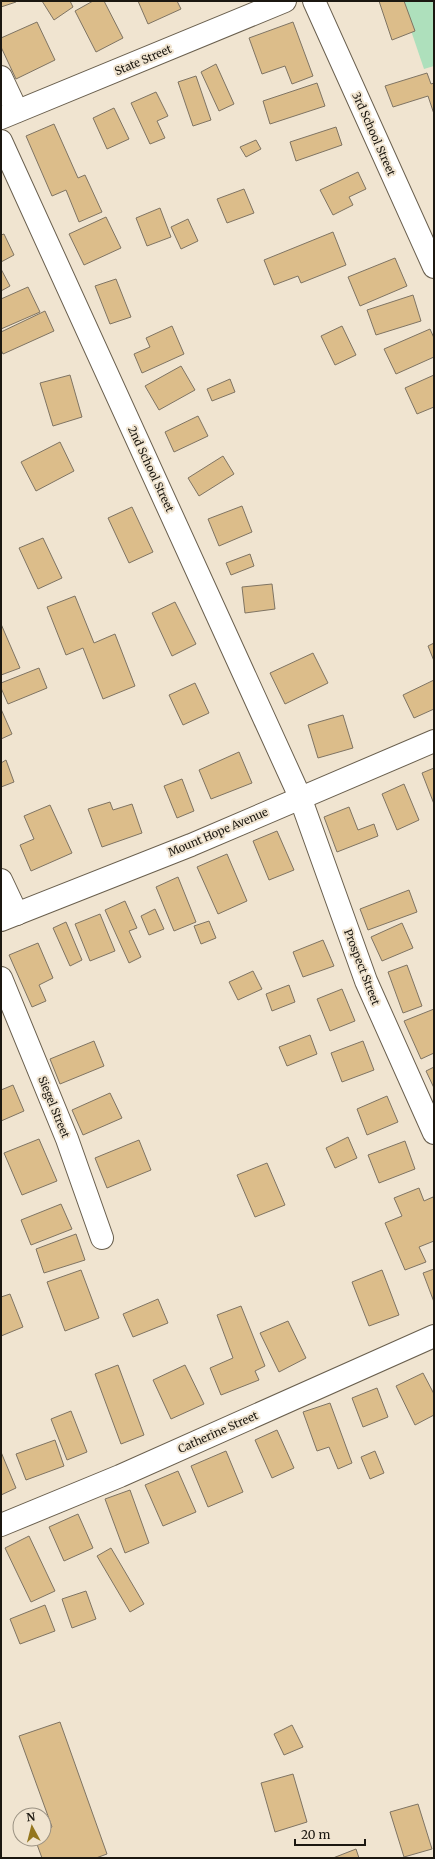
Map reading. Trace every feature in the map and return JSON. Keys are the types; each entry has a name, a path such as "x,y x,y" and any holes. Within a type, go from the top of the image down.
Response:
{"street":[{"name":"State Street","path":"9,114 262,5 285,1"},
{"name":"3rd School Street","path":"314,1 434,267"},
{"path":"1,77 9,114"},
{"name":"2nd School Street","path":"1,141 300,797"},
{"name":"Mount Hope Avenue","path":"9,917 191,845 300,797 434,741"},
{"name":"Prospect Street","path":"300,797 366,981 434,1133"},
{"path":"1,880 9,917"},
{"name":"Siegel Street","path":"1,978 67,1139 102,1238"},
{"name":"Catherine Street","path":"1,1525 120,1476 434,1336"}],"green space":[{"path":"401,1 434,1 434,66 424,69"}],"building":[{"path":"1,1 15,1 16,2 1,7"},
{"path":"42,1 70,1 73,7 54,20"},
{"path":"93,1 104,1 123,38 96,52 75,11"},
{"path":"138,1 177,1 181,9 148,24"},
{"path":"379,1 404,1 415,31 392,40"},
{"path":"37,22 55,60 16,79 1,47 1,38"},
{"path":"293,22 313,76 292,84 285,66 262,74 249,38"},
{"path":"216,64 234,104 219,111 201,72"},
{"path":"427,73 431,84 434,83 434,114 428,96 393,107 385,86"},
{"path":"196,76 211,120 193,126 178,82"},
{"path":"317,83 325,106 270,124 263,101"},
{"path":"156,92 168,116 157,121 165,138 150,144 131,103"},
{"path":"114,108 129,139 107,149 93,118"},
{"path":"54,124 78,178 85,175 102,212 79,222 66,190 52,196 26,136"},
{"path":"336,127 342,145 296,161 290,142"},
{"path":"256,140 261,149 246,157 240,147"},
{"path":"358,172 366,189 349,197 353,205 333,215 320,190"},
{"path":"244,189 254,213 227,223 217,199"},
{"path":"160,208 171,237 147,246 136,218"},
{"path":"106,217 121,248 84,265 69,234"},
{"path":"188,219 198,241 181,249 171,227"},
{"path":"333,232 346,265 301,283 298,276 274,285 264,260"},
{"path":"4,234 14,255 1,262 1,235"},
{"path":"395,258 407,286 360,306 348,277"},
{"path":"1,269 10,286 1,291"},
{"path":"116,279 131,317 110,324 95,286"},
{"path":"28,287 40,312 1,329 1,299"},
{"path":"413,295 421,321 376,335 367,310"},
{"path":"45,311 54,331 3,354 1,350 1,332"},
{"path":"172,326 184,354 142,373 134,354 150,347 146,338"},
{"path":"342,326 356,355 335,365 321,336"},
{"path":"430,329 434,338 434,357 396,374 384,349"},
{"path":"181,366 195,390 159,410 145,386"},
{"path":"70,375 82,417 53,426 40,383"},
{"path":"434,375 434,407 417,414 405,388"},
{"path":"230,379 235,392 212,401 207,389"},
{"path":"198,416 208,436 174,452 165,432"},
{"path":"60,442 74,471 36,491 21,462"},
{"path":"223,456 234,474 199,496 188,478"},
{"path":"242,506 252,532 219,546 208,519"},
{"path":"132,507 153,552 129,563 108,518"},
{"path":"43,538 62,578 38,589 19,548"},
{"path":"250,554 254,566 231,575 226,563"},
{"path":"272,584 275,609 245,613 242,587"},
{"path":"75,596 94,643 115,634 135,686 103,699 83,648 66,655 47,607"},
{"path":"175,602 196,644 172,656 152,613"},
{"path":"1,624 20,668 1,675"},
{"path":"434,643 434,661 428,646"},
{"path":"313,653 328,683 285,704 270,673"},
{"path":"39,668 47,688 8,704 1,688 1,683"},
{"path":"434,680 434,709 414,718 403,695"},
{"path":"195,683 209,713 183,725 169,695"},
{"path":"1,709 12,734 1,739"},
{"path":"343,715 353,748 318,758 308,725"},
{"path":"239,752 252,783 211,799 199,770"},
{"path":"6,760 14,782 1,787 1,763"},
{"path":"434,768 434,804 422,773"},
{"path":"182,779 194,811 177,818 164,786"},
{"path":"404,784 419,820 397,830 382,794"},
{"path":"110,802 113,810 132,804 142,833 102,847 88,809"},
{"path":"50,805 72,853 31,871 20,845 34,839 24,816"},
{"path":"349,807 358,830 374,824 378,836 337,852 324,817"},
{"path":"277,831 294,870 269,880 253,841"},
{"path":"227,854 247,901 218,914 197,867"},
{"path":"178,877 196,922 174,931 156,887"},
{"path":"409,890 417,912 368,930 360,909"},
{"path":"125,901 137,928 129,931 141,957 129,963 105,910"},
{"path":"155,909 164,929 149,935 141,916"},
{"path":"100,914 115,951 90,961 75,924"},
{"path":"209,921 216,938 201,944 194,926"},
{"path":"66,922 82,960 70,966 53,928"},
{"path":"402,923 413,948 382,961 371,937"},
{"path":"323,940 334,966 303,977 293,952"},
{"path":"38,943 53,978 39,985 46,1001 32,1007 9,955"},
{"path":"407,965 422,1006 403,1013 388,972"},
{"path":"253,971 262,989 238,1000 229,982"},
{"path":"289,985 295,1002 272,1011 266,994"},
{"path":"342,989 355,1021 330,1031 317,999"},
{"path":"434,1009 434,1053 421,1059 404,1021"},
{"path":"310,1035 317,1054 287,1066 279,1047"},
{"path":"94,1041 104,1066 60,1084 50,1059"},
{"path":"363,1041 374,1070 342,1082 331,1053"},
{"path":"434,1067 434,1088 426,1071"},
{"path":"13,1085 24,1111 1,1121 1,1090"},
{"path":"110,1093 122,1118 83,1135 72,1110"},
{"path":"387,1096 398,1122 367,1135 357,1109"},
{"path":"348,1137 357,1158 335,1168 326,1148"},
{"path":"39,1139 57,1181 22,1195 4,1153"},
{"path":"139,1140 151,1170 107,1188 95,1158"},
{"path":"405,1141 415,1169 379,1183 368,1155"},
{"path":"267,1163 285,1205 255,1217 237,1175"},
{"path":"419,1188 424,1201 433,1197 434,1200 434,1241 419,1247 426,1262 405,1270 385,1223 402,1216 394,1198"},
{"path":"61,1204 72,1229 31,1245 21,1220"},
{"path":"76,1234 85,1260 44,1273 36,1249"},
{"path":"434,1269 434,1302 423,1273"},
{"path":"81,1270 99,1318 65,1331 47,1282"},
{"path":"382,1270 399,1315 369,1326 352,1282"},
{"path":"10,1294 23,1327 1,1336 1,1297"},
{"path":"158,1299 168,1323 133,1337 123,1314"},
{"path":"241,1306 265,1366 255,1371 259,1380 221,1395 210,1368 233,1358 217,1315"},
{"path":"288,1321 306,1358 279,1372 260,1333"},
{"path":"118,1365 144,1435 121,1444 95,1374"},
{"path":"185,1365 204,1404 171,1419 153,1380"},
{"path":"423,1373 434,1394 434,1415 415,1425 396,1386"},
{"path":"377,1388 388,1417 363,1427 352,1398"},
{"path":"330,1403 352,1463 338,1469 329,1447 317,1451 303,1412"},
{"path":"71,1411 87,1452 67,1460 51,1419"},
{"path":"277,1430 294,1468 272,1478 255,1440"},
{"path":"55,1440 64,1466 26,1480 16,1454"},
{"path":"226,1451 243,1492 208,1507 191,1466"},
{"path":"375,1451 384,1473 370,1479 361,1457"},
{"path":"1,1452 16,1488 1,1495"},
{"path":"178,1471 196,1512 163,1526 145,1485"},
{"path":"130,1490 149,1543 125,1553 105,1499"},
{"path":"78,1514 93,1548 64,1561 49,1527"},
{"path":"29,1536 55,1591 31,1602 5,1548"},
{"path":"111,1548 144,1604 130,1612 97,1556"},
{"path":"86,1591 96,1619 72,1628 62,1599"},
{"path":"45,1605 55,1631 20,1644 10,1619"},
{"path":"60,1722 107,1854 96,1858 42,1858 38,1847 52,1847 52,1807 45,1807 19,1736"},
{"path":"292,1725 303,1747 284,1755 274,1734"},
{"path":"293,1774 307,1822 275,1832 261,1783"},
{"path":"418,1804 432,1849 404,1857 390,1812"},
{"path":"356,1849 359,1858 333,1858"}]}
